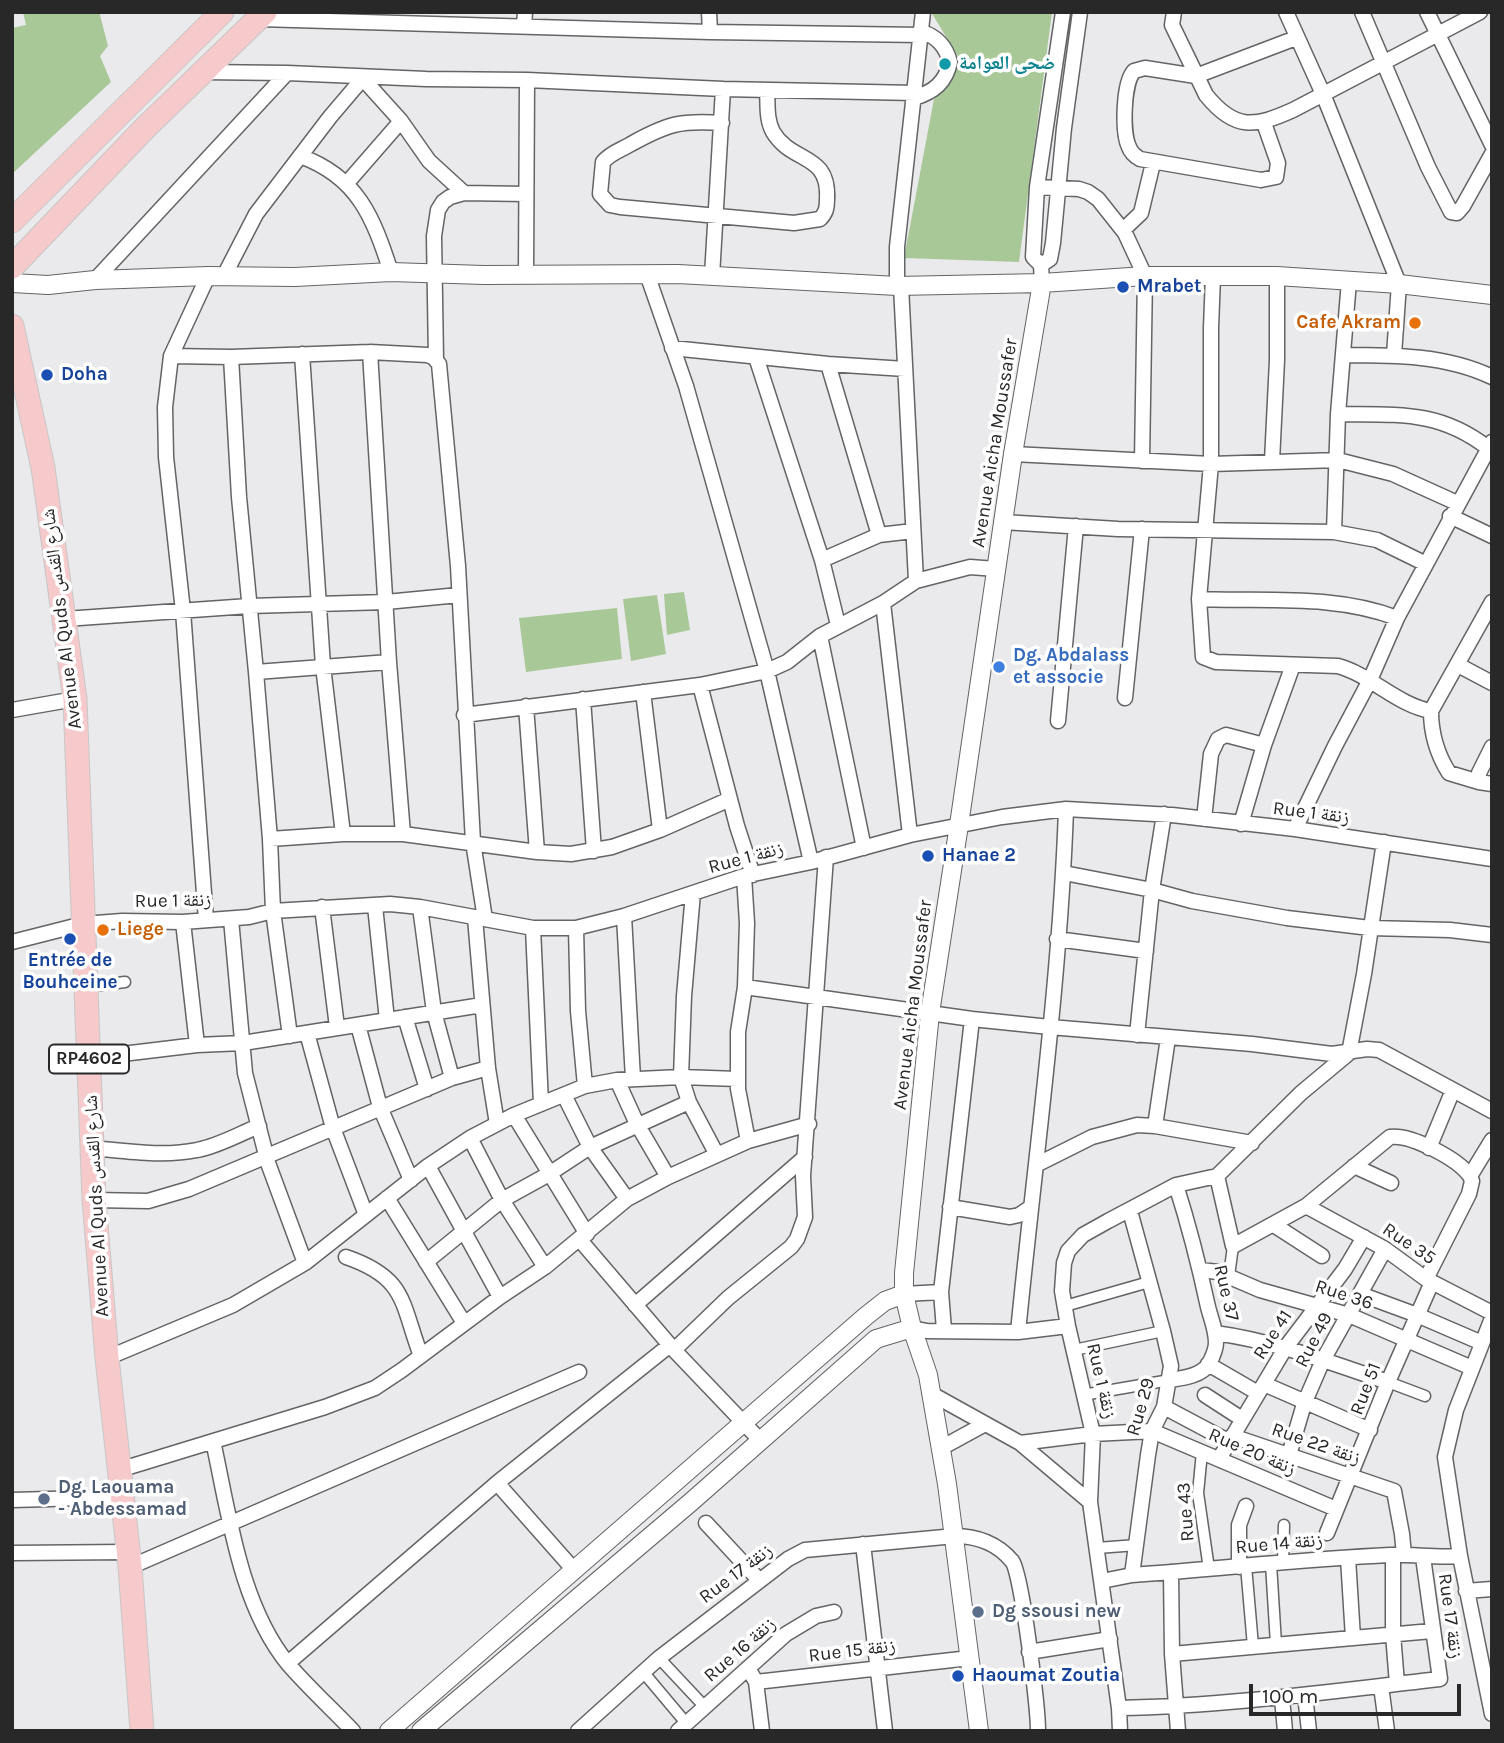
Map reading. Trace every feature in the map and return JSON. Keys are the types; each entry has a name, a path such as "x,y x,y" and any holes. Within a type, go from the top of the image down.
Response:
{"main road":[{"path":"12,221 222,12"},
{"path":"12,267 201,72 262,15"},
{"name":"Avenue Al Quds شارع القدس","path":"12,326 41,456 75,699 94,1200 107,1358 123,1497 142,1731"},
{"name":"Avenue Al Quds شارع القدس","path":"12,366 25,389"}],"street":[{"path":"709,12 710,32"},
{"path":"916,581 897,247 923,12"},
{"path":"1041,274 1033,257 1037,187 1063,12"},
{"path":"1041,274 1050,259 1080,12"},
{"path":"1174,12 1172,25 1196,76 1214,104 1232,119 1264,123 1438,36 1480,12"},
{"path":"1286,12 1323,94 1399,284 1394,355"},
{"path":"1363,12 1445,204 1451,212 1455,213 1463,206 1492,153"},
{"path":"1427,12 1492,145"},
{"path":"201,72 527,80 915,95 932,92 945,78 950,62 942,44 936,38 922,34 710,32 525,19 262,15"},
{"path":"1264,123 1278,163 1276,177 1273,179 1261,180 1153,163 1134,156 1127,144 1125,97 1131,74 1145,68 1196,76 1296,38"},
{"path":"95,280 287,73"},
{"path":"364,78 401,121 429,161 464,192"},
{"path":"206,920 183,611 166,457 165,407 171,356 216,276 256,214 330,117 364,78"},
{"path":"526,274 527,80"},
{"path":"712,276 723,89"},
{"path":"722,122 676,123 655,131 607,158 603,162 599,187 604,200 610,205 620,207 717,216 807,222 820,219 826,211 827,182 816,164 792,152 778,138 768,122 767,90"},
{"path":"346,183 401,121"},
{"path":"300,156 317,162 355,190 374,225 391,272"},
{"path":"1123,230 1141,213 1153,163"},
{"path":"1037,187 1088,192 1108,209 1123,230 1145,276 1142,461"},
{"path":"496,1124 482,1005 480,918 464,715 459,595 441,377 436,360 434,236 438,210 450,197 464,192 527,194"},
{"path":"12,283 48,285 95,280 216,276 295,277 391,272 647,274 899,286 1041,274 1277,276 1399,284 1491,294"},
{"path":"647,274 703,443 767,671 811,862"},
{"name":"Avenue Aicha Moussafer","path":"979,1731 955,1536 941,1448 928,1376 904,1294 930,1013 1041,274"},
{"path":"1213,276 1211,464 1199,599 1203,657 1216,662 1338,666 1354,670 1409,703 1431,711"},
{"path":"1272,461 1277,360 1277,276"},
{"path":"1334,532 1338,414 1349,281"},
{"path":"672,348 905,369"},
{"path":"171,356 231,357 370,352 421,354 436,360"},
{"path":"370,352 389,662 403,834"},
{"path":"302,354 323,666 343,834"},
{"path":"1344,355 1394,355 1457,363 1492,377"},
{"path":"231,357 239,497 270,839 273,911 289,1036"},
{"path":"756,357 822,560 838,625"},
{"path":"828,364 879,535"},
{"path":"1295,830 1370,680 1397,618 1490,445 1452,425 1424,416 1338,414"},
{"path":"1013,454 1211,464 1338,460 1417,483 1492,536"},
{"path":"1003,522 1205,532 1334,532 1377,540 1426,564"},
{"path":"1058,721 1076,526"},
{"path":"1125,698 1142,529"},
{"path":"822,560 879,535 913,531"},
{"path":"464,715 700,685 767,671 787,662 838,625 883,603 916,581 970,567 996,569"},
{"path":"65,619 249,606 386,602 459,595"},
{"path":"1199,599 1345,603 1397,618"},
{"path":"883,603 909,835"},
{"path":"1485,783 1449,773 1439,757 1431,725 1431,711 1490,608"},
{"path":"820,636 864,848"},
{"path":"256,672 389,662"},
{"path":"1241,824 1264,745 1293,665"},
{"path":"1458,665 1492,683"},
{"path":"700,685 748,876 745,987 737,1032 740,1103 748,1141"},
{"path":"643,692 660,830"},
{"path":"12,710 75,699"},
{"path":"583,699 594,851"},
{"path":"526,706 537,852"},
{"path":"1204,819 1211,754 1217,739 1226,735 1264,745"},
{"path":"1485,783 1479,773 1492,747"},
{"path":"270,839 343,834 403,834 571,854 594,851 660,830 730,799"},
{"path":"1018,1332 1038,1164 1064,873 1066,809"},
{"name":"Rue 1 زنقة","path":"12,942 83,923 232,919 273,911 390,904 533,928 576,928 624,916 748,876 909,835 1066,809 1164,814 1384,842 1492,859"},
{"path":"1137,1035 1152,890 1164,814"},
{"path":"1229,1276 1233,1246 1217,1176 1301,1093 1349,1053 1384,842"},
{"path":"288,1663 497,1483 672,1347 797,1239 805,1217 805,1157 826,857"},
{"path":"1064,873 1247,912 1370,928 1492,934"},
{"path":"693,893 684,996 681,1077 689,1102 717,1155"},
{"path":"375,906 387,1020"},
{"path":"322,907 337,1027"},
{"path":"420,907 434,1012 452,1078"},
{"path":"624,916 634,1079"},
{"path":"232,919 245,1073 267,1156 305,1263"},
{"path":"183,922 198,1045"},
{"path":"533,928 541,1104"},
{"path":"576,928 585,1086"},
{"path":"1057,939 1146,951"},
{"path":"86,987 125,982"},
{"path":"745,987 972,1019 1050,1027 1284,1047 1332,1055 1367,1049 1379,1051 1492,1111"},
{"path":"89,1058 198,1045 243,1043 482,1005"},
{"path":"405,1017 427,1089"},
{"path":"944,1330 941,1292 972,1019"},
{"path":"358,1025 380,1107 411,1180"},
{"path":"307,1032 333,1128 366,1215"},
{"path":"1156,1126 1168,1038"},
{"path":"94,1200 148,1201 189,1189 380,1107 452,1078 488,1068"},
{"path":"107,1358 233,1305 305,1263 428,1166 514,1115 585,1086 617,1080 681,1077 738,1079"},
{"path":"617,1080 637,1124 668,1177"},
{"path":"1429,1148 1453,1090"},
{"path":"564,1095 590,1147 627,1199"},
{"path":"426,1262 502,1200 590,1147 689,1102"},
{"path":"514,1115 584,1237 635,1305 760,1440"},
{"path":"119,1470 325,1407 375,1388 545,1267 627,1199 668,1177 748,1141 809,1124"},
{"path":"92,1148 151,1153 196,1151 259,1126"},
{"path":"1038,1164 1092,1137 1132,1126 1156,1126 1252,1143"},
{"path":"1233,1246 1306,1206 1391,1137 1407,1138 1429,1148 1461,1166 1470,1175"},
{"path":"470,1139 502,1200 545,1267"},
{"name":"Rue 51","path":"1327,1532 1418,1315 1429,1281 1469,1194 1470,1175 1492,1140"},
{"path":"635,1305 805,1157"},
{"path":"428,1166 500,1297"},
{"path":"1354,1166 1391,1183"},
{"name":"Rue 1 زنقة","path":"1120,1731 1090,1502 1093,1434 1068,1326 1062,1274 1068,1251 1083,1235 1176,1185 1217,1176"},
{"name":"Rue 37","path":"1176,1185 1201,1270 1215,1333 1215,1349 1208,1364"},
{"path":"387,1198 464,1323"},
{"name":"Rue 35","path":"1306,1206 1385,1249 1429,1281 1492,1313"},
{"path":"950,1208 1010,1217 1031,1208"},
{"name":"Rue 29","path":"1130,1211 1171,1366 1164,1407 1152,1431 1132,1575"},
{"path":"1274,1225 1322,1255"},
{"name":"Rue 41","path":"1219,1459 1286,1348 1345,1269 1364,1237"},
{"name":"Rue 49","path":"1289,1455 1304,1404 1323,1360 1385,1249"},
{"path":"346,1257 383,1273 402,1297 421,1356"},
{"name":"Rue 36","path":"1201,1270 1217,1272 1261,1290 1349,1314 1472,1368"},
{"path":"1065,1306 1149,1282"},
{"path":"389,1731 866,1316 886,1301 904,1294 941,1292"},
{"path":"1360,1294 1418,1315 1482,1343"},
{"path":"1492,1318 1456,1410 1445,1457 1466,1591 1489,1686 1492,1714"},
{"path":"421,1731 682,1509 876,1339 912,1328 927,1331 1018,1332 1068,1326"},
{"path":"1074,1350 1163,1331"},
{"path":"1215,1333 1251,1338 1286,1348 1425,1396"},
{"path":"1083,1395 1199,1373 1208,1364 1261,1389 1370,1430"},
{"path":"12,1553 128,1559 232,1524 579,1372"},
{"path":"930,1393 1020,1443 1090,1502"},
{"path":"1205,1395 1242,1419"},
{"name":"Rue 22 زنقة","path":"1164,1407 1230,1439 1289,1455 1394,1491 1399,1555"},
{"path":"941,1448 985,1424"},
{"path":"1020,1443 1093,1434 1152,1431"},
{"name":"Rue 20 زنقة","path":"1152,1431 1336,1510"},
{"path":"213,1441 249,1594 265,1627 288,1663 354,1731"},
{"name":"Rue 43","path":"1202,1452 1198,1493 1209,1569"},
{"path":"497,1483 574,1570"},
{"path":"12,1500 123,1497"},
{"path":"1246,1506 1239,1525 1253,1646"},
{"path":"706,1523 759,1580"},
{"path":"1276,1644 1277,1563 1284,1525"},
{"name":"Rue 17 زنقة","path":"578,1731 659,1658 759,1580 806,1550 972,1536 987,1542 1014,1563 1019,1580 1038,1731"},
{"path":"863,1544 885,1731"},
{"path":"1097,1548 1137,1545"},
{"path":"1119,1708 1178,1707 1397,1684 1393,1634 1399,1555"},
{"name":"Rue 14 زنقة","path":"1102,1581 1132,1575 1348,1558 1460,1556"},
{"name":"Rue 17 زنقة","path":"1397,1684 1440,1679 1423,1557"},
{"path":"1348,1558 1353,1638"},
{"path":"1171,1572 1172,1654 1178,1731"},
{"path":"1466,1591 1492,1589"},
{"name":"Rue 16 زنقة","path":"682,1727 786,1634 804,1622 834,1612"},
{"path":"1172,1654 1432,1631"},
{"path":"1029,1652 1110,1639"},
{"path":"659,1658 704,1706"},
{"name":"Rue 15 زنقة","path":"756,1682 970,1658"},
{"path":"748,1668 756,1682 762,1731"},
{"path":"644,1673 682,1727"},
{"path":"1381,1686 1387,1731"},
{"path":"1305,1695 1309,1731"},
{"path":"1282,1698 1285,1731"}],"green space":[{"path":"23,12 101,12 108,46 100,56 111,82 12,174 12,28 26,25"},
{"path":"931,12 1052,12 1019,262 904,258 934,99 947,87 959,58"},
{"path":"684,592 690,630 667,635 664,594"},
{"path":"657,595 666,654 631,661 623,599"},
{"path":"617,608 622,659 526,672 519,618"}],"place":[{"name":"ضحى العوامة","path":"945,64"},
{"name":"Mrabet","path":"1123,287"},
{"name":"Cafe Akram","path":"1415,323"},
{"name":"Doha","path":"47,375"},
{"name":"Dg. Abdalass et associe","path":"999,667"},
{"name":"Hanae 2","path":"928,856"},
{"name":"Liege","path":"103,930"},
{"name":"Entrée de Bouhceine","path":"70,939"},
{"name":"Dg. Laouama - Abdessamad","path":"44,1499"},
{"name":"Dg ssousi new","path":"978,1612"},
{"name":"Haoumat Zoutia","path":"958,1676"}]}
